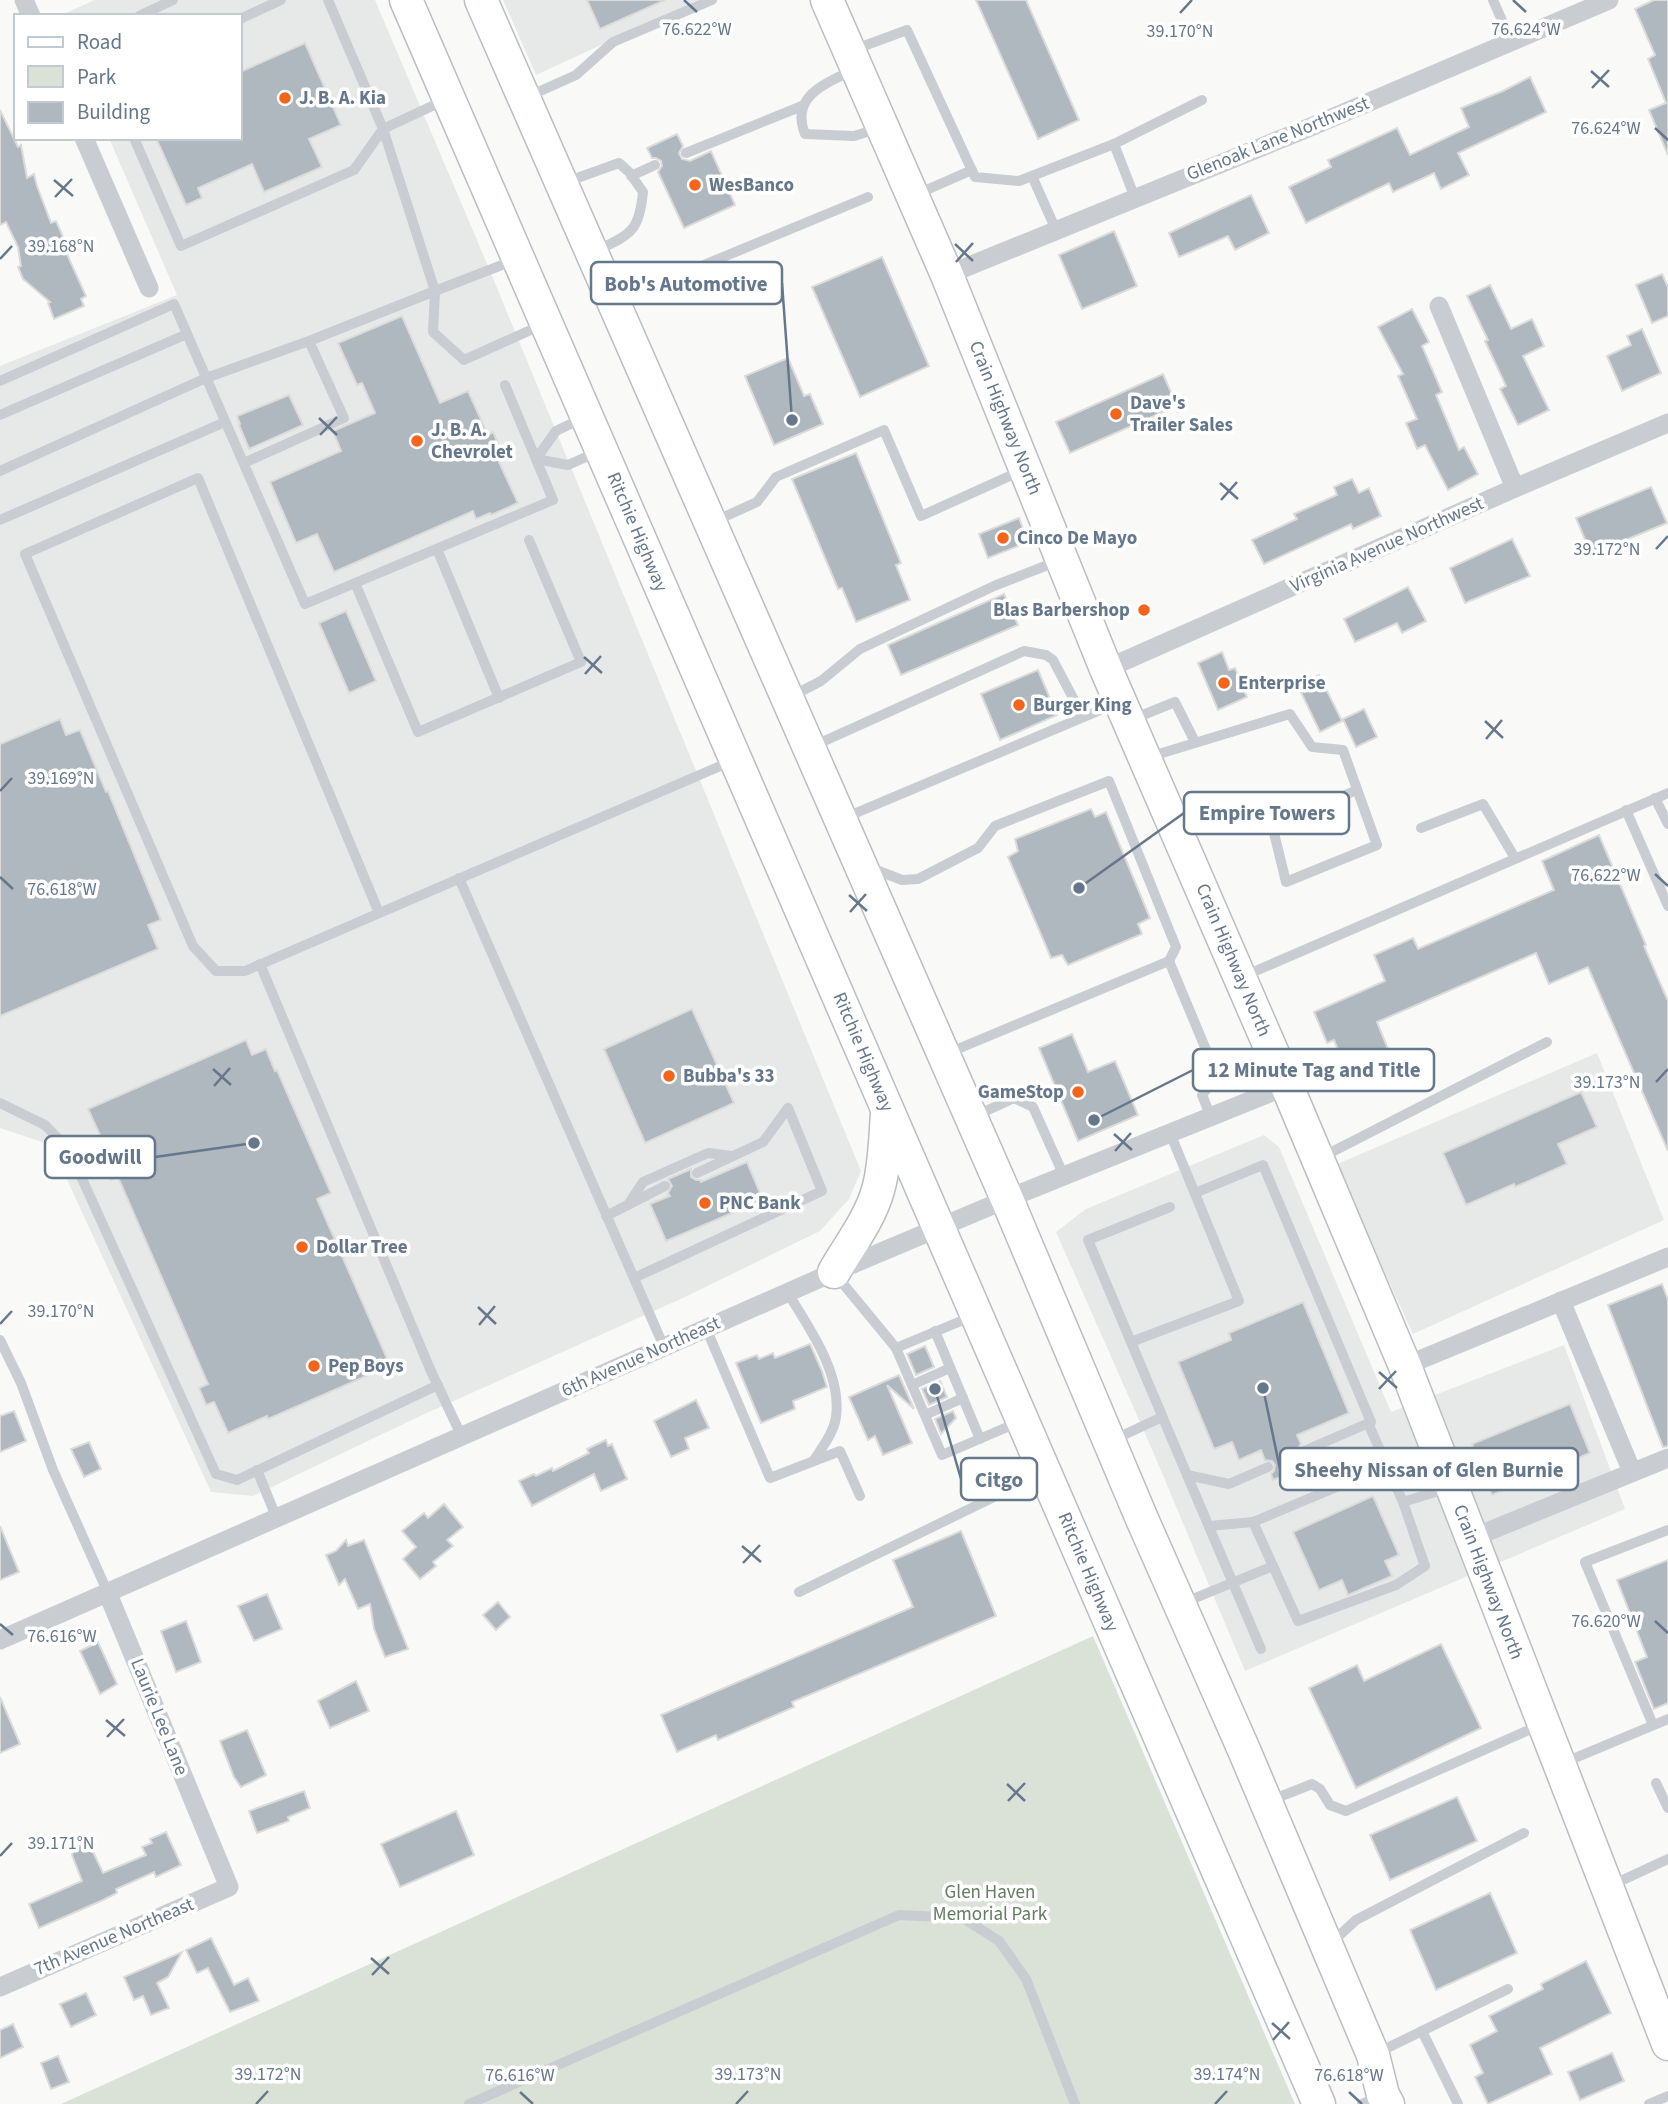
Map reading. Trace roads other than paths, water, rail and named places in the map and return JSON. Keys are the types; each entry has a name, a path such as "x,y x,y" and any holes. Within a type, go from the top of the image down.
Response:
{"main road":[{"name":"Ritchie Highway","path":"405,0 1319,2104"},
{"name":"Crain Highway North","path":"827,0 947,275 1107,669 1405,1366 1668,2044"},
{"path":"486,4 523,99 1007,1199 1109,1442 1266,1802 1373,2055 1378,2101"},
{"path":"834,1272 878,1191 888,1110"}],"street":[{"name":"Glenoak Lane Northwest","path":"947,275 1609,0"},
{"path":"85,140 149,288"},
{"path":"1439,306 1514,488"},
{"name":"Virginia Avenue Northwest","path":"1107,669 1668,422"},
{"name":"6th Avenue Northeast","path":"0,1640 834,1272 1287,1086"},
{"path":"1405,1366 1668,1257"},
{"path":"1561,1301 1632,1472"},
{"path":"1472,1538 1668,1458"},
{"name":"Laurie Lee Lane","path":"108,1594 229,1887"},
{"name":"7th Avenue Northeast","path":"0,1987 229,1887"}],"lane":[{"path":"143,14 173,0"},
{"path":"242,18 281,0"},
{"path":"328,0 383,130 435,291 433,332 464,360 546,323"},
{"path":"523,99 576,75 613,42 712,0"},
{"path":"1493,0 1511,41"},
{"path":"686,153 802,106 818,87 853,60 907,30 975,177 1018,181 1114,144 1202,100"},
{"path":"135,140 181,246 354,170 383,130 449,98"},
{"path":"802,106 800,123 805,134 853,136 883,128"},
{"path":"1114,144 1135,198"},
{"path":"561,184 619,163 643,192 641,214 628,235 592,253"},
{"path":"631,176 655,165"},
{"path":"912,196 972,170"},
{"path":"1032,176 1056,230"},
{"path":"614,302 868,197"},
{"path":"0,471 206,378 309,341 518,259"},
{"path":"0,381 174,304 305,604 553,500 505,385"},
{"path":"0,415 187,334"},
{"path":"244,463 344,418 309,341"},
{"path":"536,459 556,431 587,416"},
{"path":"0,520 225,422"},
{"path":"711,523 757,502 776,477 884,430 921,516 1026,469"},
{"path":"536,459 568,465 601,450"},
{"path":"379,913 198,478 24,554 193,946 216,971 245,971 735,759"},
{"path":"355,583 418,732 581,662 529,540"},
{"path":"437,549 499,698"},
{"path":"787,698 821,681 860,649 994,586 1062,559"},
{"path":"809,748 1024,651 1046,655 1053,660 1083,717"},
{"path":"841,820 1083,717 1175,702 1195,743"},
{"path":"1145,758 1290,714 1312,747 1343,750 1377,845 1286,882 1272,825 1357,790"},
{"path":"861,865 902,880 918,879 978,848 995,826 1109,781 1176,947 1169,961 944,1055"},
{"path":"1240,977 1668,793"},
{"path":"1655,798 1668,824"},
{"path":"1421,828 1483,804 1515,858"},
{"path":"1626,810 1668,906"},
{"path":"459,878 664,1347"},
{"path":"1169,961 1217,1076 1202,1095 1211,1117"},
{"path":"260,964 462,1437"},
{"path":"1318,1159 1547,1042"},
{"path":"971,1117 1014,1098 1033,1107 1063,1176"},
{"path":"0,1104 45,1125 69,1150 216,1474 237,1479 438,1385"},
{"path":"634,1279 822,1191 788,1108 763,1142 697,1173"},
{"path":"1131,1342 1240,1301 1170,1133"},
{"path":"628,1205 643,1182 708,1153 732,1156"},
{"path":"1195,1193 1263,1164 1371,1422 1304,1451"},
{"path":"606,1216 665,1186"},
{"path":"1170,1207 1088,1240 1261,1649"},
{"path":"834,1272 896,1348 942,1455 1023,1421"},
{"path":"788,1292 821,1350 834,1388 836,1418 814,1461"},
{"path":"896,1348 976,1315"},
{"path":"706,1328 770,1478 839,1451 860,1496"},
{"path":"935,1331 980,1439"},
{"name":"Laurie Lee Lane","path":"0,1340 21,1383 54,1470 108,1594"},
{"path":"912,1385 950,1368"},
{"path":"925,1415 963,1398"},
{"path":"1109,1442 1162,1417"},
{"path":"1253,1522 1298,1621 1396,1585 1425,1566 1403,1502 1368,1423"},
{"path":"1209,1526 1253,1522 1387,1466"},
{"path":"1187,1475 1229,1484 1268,1467"},
{"path":"257,1470 277,1519"},
{"path":"799,1592 1044,1472"},
{"path":"1403,1502 1452,1487"},
{"path":"1653,1725 1585,1562 1668,1530"},
{"path":"1179,1604 1273,1566"},
{"path":"1559,1765 1668,1719"},
{"path":"1266,1802 1312,1784 1320,1789 1330,1805 1346,1811 1543,1724"},
{"path":"1656,1783 1668,1808"},
{"path":"1327,1947 1356,1920 1524,1833"},
{"path":"1608,1887 1668,1859"},
{"path":"469,2104 899,1915 962,1918 999,1941 1026,1979 1075,2104"},
{"path":"1373,2055 1508,1989"},
{"path":"1422,2031 1458,2104"},
{"path":"1649,2104 1668,2096"}],"place":[{"name":"J. B. A. Kia","path":"285,98"},
{"name":"WesBanco","path":"695,185"},
{"name":"Dave's Trailer Sales","path":"1116,414"},
{"name":"Bob's Automotive","path":"792,420"},
{"name":"J. B. A. Chevrolet","path":"417,441"},
{"name":"Cinco De Mayo","path":"1003,538"},
{"name":"Blas Barbershop","path":"1144,610"},
{"name":"Enterprise","path":"1224,683"},
{"name":"Burger King","path":"1019,705"},
{"name":"Empire Towers","path":"1079,888"},
{"name":"Bubba's 33","path":"669,1076"},
{"name":"GameStop","path":"1078,1092"},
{"name":"12 Minute Tag and Title","path":"1094,1120"},
{"name":"Goodwill","path":"254,1143"},
{"name":"PNC Bank","path":"705,1203"},
{"name":"Dollar Tree","path":"302,1247"},
{"name":"Pep Boys","path":"314,1366"},
{"name":"Sheehy Nissan of Glen Burnie","path":"1263,1388"},
{"name":"Citgo","path":"935,1389"}],"park label":[{"name":"Glen Haven Memorial Park","path":"990,1903"}]}
